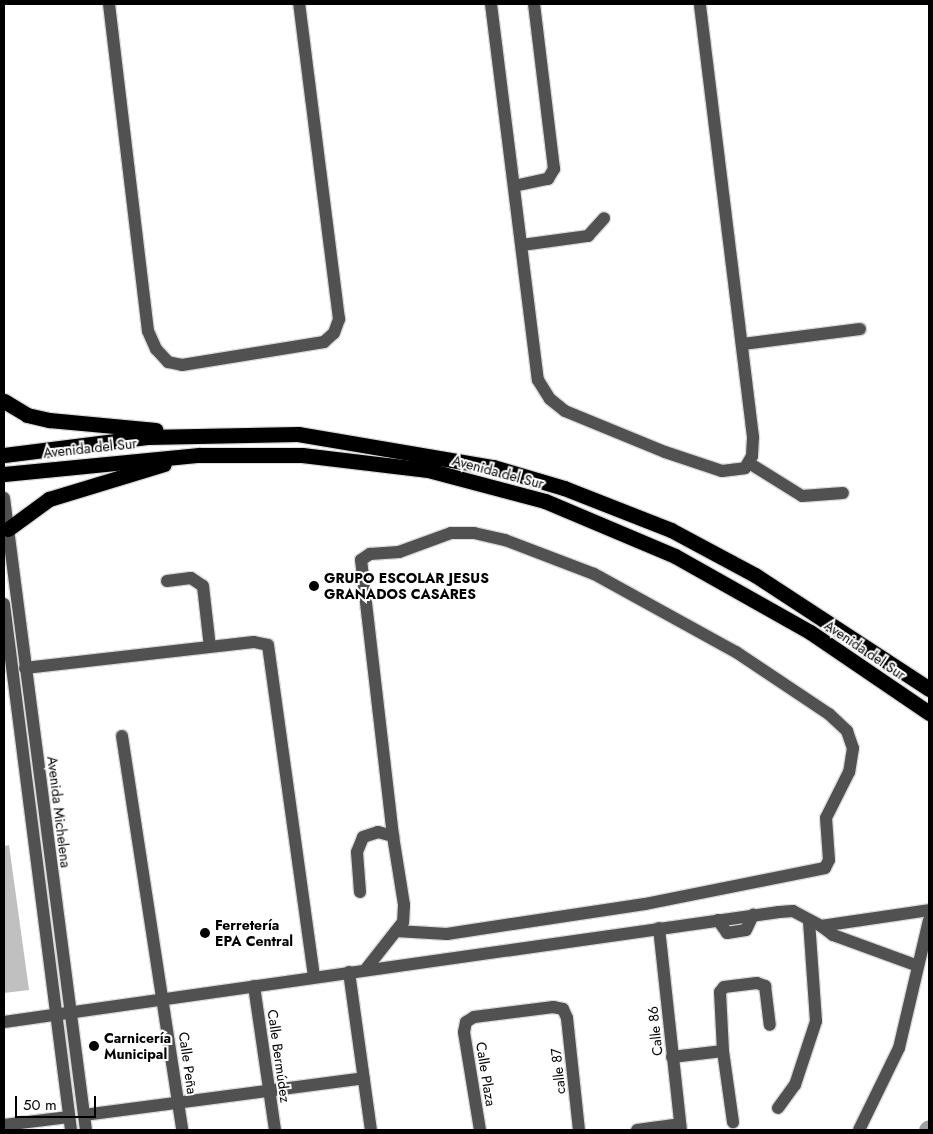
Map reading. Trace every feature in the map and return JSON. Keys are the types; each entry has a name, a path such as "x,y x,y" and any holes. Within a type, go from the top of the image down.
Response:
{"highway":[{"path":"4,400 27,415 49,420 199,434"},
{"name":"Avenida del Sur","path":"9,454 199,434 338,438 493,467 564,488 671,530 755,574 929,689"},
{"name":"Avenida del Sur","path":"10,473 199,455 302,454 428,470 544,501 675,556 810,632 929,714"},
{"path":"8,530 50,499 111,477 199,455"}],"street":[{"path":"109,4 148,331 156,349 168,362 182,365 324,342 334,333 339,319 299,4"},
{"path":"491,4 538,380 550,399 565,411 647,445 722,471 745,468 749,463 753,437 700,4"},
{"path":"514,186 548,179 554,170 534,4"},
{"path":"522,246 588,236 604,218"},
{"path":"742,344 860,329"},
{"path":"749,463 802,496 843,493"},
{"name":"Avenida Michelena","path":"4,498 86,1130"},
{"path":"366,969 402,922 404,905 393,836 361,560 370,554 399,552 451,533 474,533 505,540 594,574 736,652 829,714 847,731 853,748 849,772 826,818 829,860 825,868 646,904 448,934 396,931"},
{"path":"167,581 191,578 202,586 210,647"},
{"name":"Avenida Michelena","path":"4,604 8,660 71,1130"},
{"path":"25,668 254,642 268,645 273,659 314,977"},
{"name":"Calle Peña","path":"122,736 164,1000 182,1130"},
{"path":"360,892 357,852 363,837 378,832 393,836"},
{"path":"815,924 929,910"},
{"path":"4,1022 366,969 793,911 833,935 918,966"},
{"path":"860,1130 899,1048 929,920"},
{"path":"778,1108 795,1085 816,1021 815,924"},
{"name":"Calle 86","path":"658,928 681,1127"},
{"path":"349,972 371,1130"},
{"path":"733,1122 723,1051 720,992 724,987 757,983 765,986 770,1025"},
{"name":"Calle Bermúdez","path":"254,986 275,1130"},
{"name":"Calle Plaza","path":"480,1130 464,1032 466,1022 474,1017 553,1007 563,1009"},
{"name":"calle 87","path":"563,1009 579,1130"},
{"path":"672,1057 723,1051"},
{"path":"84,1115 364,1078"},
{"path":"4,1126 70,1117"},
{"path":"637,1130 681,1127"}],"building":[{"path":"9,845 29,990 4,993 4,846"}],"place":[{"name":"GRUPO ESCOLAR JESUS GRANADOS CASARES","path":"314,586"},
{"name":"Ferretería EPA Central","path":"205,933"},
{"name":"Carnicería Municipal","path":"94,1046"}]}
